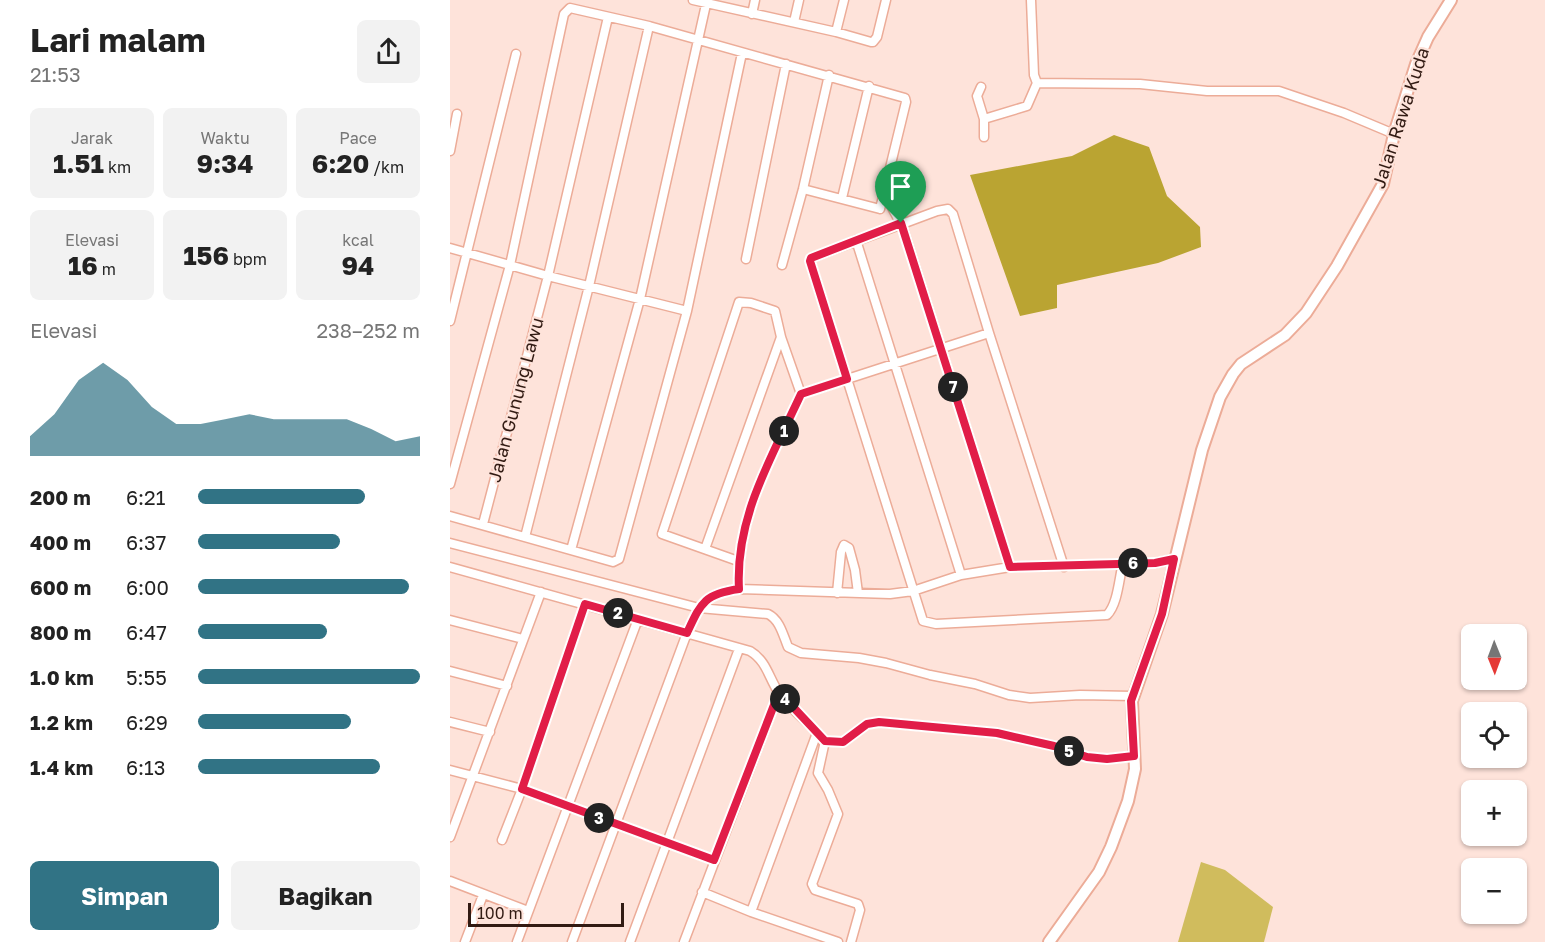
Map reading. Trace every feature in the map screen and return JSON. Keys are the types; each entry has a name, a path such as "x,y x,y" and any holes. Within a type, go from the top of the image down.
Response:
{"street":[{"path":"693,0 873,42 877,37 886,0"},
{"path":"752,14 755,0"},
{"path":"794,22 799,0"},
{"path":"836,32 844,0"},
{"path":"984,119 1027,106 1037,83 1034,75 1031,0"},
{"name":"Jalan Rawa Kuda","path":"1049,942 1099,872 1128,801 1135,769 1131,715 1133,696 1162,614 1202,450 1220,398 1241,364 1278,340 1301,318 1337,266 1383,184 1394,134 1422,48 1451,0"},
{"path":"571,550 640,299 706,2"},
{"path":"450,484 510,265 564,14 570,8 650,26 901,95 905,98 906,102 880,209 803,189"},
{"name":"Jalan Gunung Lawu","path":"483,524 548,276 608,17"},
{"path":"525,537 589,286 650,26"},
{"path":"450,516 613,562 619,559 687,311 742,53"},
{"path":"450,321 516,54"},
{"path":"746,259 786,63"},
{"path":"782,265 803,189 829,75"},
{"path":"1037,83 1140,84 1207,91 1278,91 1344,113 1394,134"},
{"path":"842,198 869,86"},
{"path":"981,87 977,96 984,119 984,137"},
{"path":"450,152 457,114"},
{"path":"884,196 901,223 1010,567"},
{"path":"1064,567 953,214 948,209 937,211 811,258 810,261 923,621 930,624 1101,616 1110,611 1123,563"},
{"path":"856,240 961,575"},
{"path":"450,248 548,276 687,311"},
{"path":"738,561 664,536 662,531 739,302 751,303 776,311 781,337 801,394 757,487 738,561 739,589"},
{"path":"801,394 989,333"},
{"path":"705,549 781,337"},
{"path":"450,543 699,608 768,614 774,617 788,647 801,653 859,658 886,663 975,684 1009,695 1030,698 1080,695 1133,696"},
{"path":"837,593 841,552 844,545 849,548 858,593"},
{"path":"572,942 687,633 699,608 715,594 739,589 837,593 913,591 961,575 1010,567 1155,563 1174,559"},
{"path":"450,567 750,651 767,669 779,692 825,741 843,742 867,724 879,722 997,733 1054,746 1087,757 1107,759 1134,756"},
{"path":"450,837 452,826 474,776 541,592"},
{"path":"502,840 522,789 585,604"},
{"path":"517,942 638,619"},
{"path":"450,620 523,639"},
{"path":"630,942 739,649"},
{"path":"450,671 507,686"},
{"path":"684,942 779,692"},
{"path":"450,722 490,732"},
{"path":"751,912 817,733"},
{"path":"825,741 818,773 838,814 812,884 815,890 858,904 860,910 851,942"},
{"path":"450,770 522,789 714,860"},
{"path":"450,882 528,911"},
{"path":"702,892 751,912 838,942"},
{"path":"465,942 483,895"}],"shaded area":[{"path":"1114,135 1149,147 1167,196 1200,227 1201,247 1158,263 1057,285 1057,308 1020,316 970,175 1072,156"},
{"path":"1201,862 1225,870 1273,907 1264,942 1178,942"}],"route":[{"path":"901,223 1010,567 1155,563 1174,559 1162,614 1131,701 1134,756 1107,759 1087,757 1054,746 997,733 879,722 867,724 843,742 825,741 779,692 714,860 522,789 585,604 687,633 699,608 710,597 721,592 739,589 738,561 757,487 801,394 847,379 810,261 811,258 901,223"}]}
